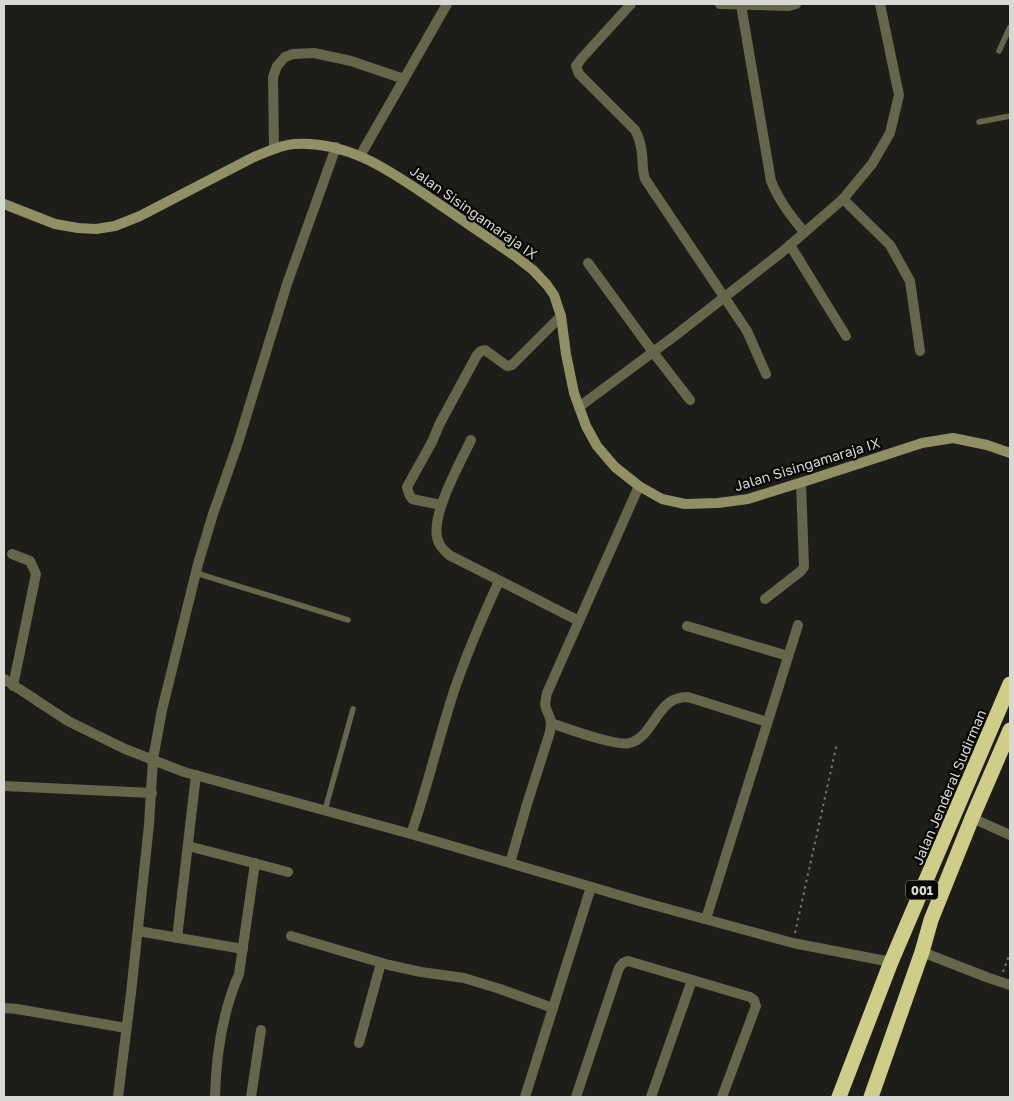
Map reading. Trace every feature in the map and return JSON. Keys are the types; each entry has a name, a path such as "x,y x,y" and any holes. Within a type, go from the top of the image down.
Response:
{"highway":[{"name":"Jalan Jenderal Sudirman","path":"839,1097 891,962 1010,684"},
{"name":"001","path":"871,1097 922,952 931,920 1010,730"},
{"path":"913,912 931,920"}],"street":[{"path":"360,156 447,4"},
{"path":"631,4 576,66 579,74 635,130 639,138 642,154 644,179 747,330 766,374"},
{"path":"720,4 789,6 796,4"},
{"path":"579,407 790,245 843,200 872,164 890,133 899,95 880,4"},
{"path":"741,5 771,181 787,212 804,232"},
{"path":"274,149 273,77 277,66 284,57 293,54 314,54 351,61 404,79"},
{"name":"Jalan Sisingamaraja IX","path":"4,204 55,224 96,229 115,226 140,216 254,157 274,149 293,144 336,147 387,169 515,256 547,284 554,296 561,316 574,393 586,426 598,446 615,467 639,486 662,499 686,504 718,503 748,498 801,483 922,443 952,438 987,445 1010,453"},
{"path":"118,1097 138,931 152,793 153,759 162,710 196,573 213,514 238,443 287,284 336,147"},
{"path":"843,200 890,244 910,281 920,351"},
{"path":"790,245 846,336"},
{"path":"588,263 690,400"},
{"path":"441,505 412,499 408,494 407,487 477,355 485,350 507,366 512,365 561,316"},
{"path":"471,440 441,505 435,530 439,544 449,555 579,621"},
{"path":"765,599 804,567 801,483"},
{"path":"510,863 550,732 551,723 544,701 639,486"},
{"path":"12,554 30,561 36,574 14,686"},
{"path":"411,834 424,798 453,695 471,643 499,580"},
{"path":"706,919 798,625"},
{"path":"687,626 788,656"},
{"path":"4,679 68,721 125,748 184,772 411,834 591,887 793,943 891,962"},
{"path":"551,723 617,744 629,744 644,734 668,703 679,698 688,697 767,722"},
{"path":"177,938 196,775"},
{"path":"4,786 152,793"},
{"path":"972,818 1010,835"},
{"path":"188,846 288,872"},
{"path":"215,1097 219,1044 232,989 239,974 255,863"},
{"path":"525,1097 591,887"},
{"path":"138,931 243,949"},
{"path":"290,936 382,963 421,972 464,978 500,988 553,1008"},
{"path":"922,952 1010,985"},
{"path":"576,1097 619,968 628,960 750,997 754,1000 756,1006 722,1097"},
{"path":"359,1043 382,963"},
{"path":"651,1097 692,980"},
{"path":"4,1008 126,1028"},
{"path":"251,1097 261,1030"}],"lane":[{"path":"999,51 1010,27"},
{"path":"979,122 1010,116"},
{"path":"196,573 348,620"},
{"path":"325,810 353,709"}],"path":[{"path":"793,943 837,743"},
{"path":"997,980 1010,953"}]}
